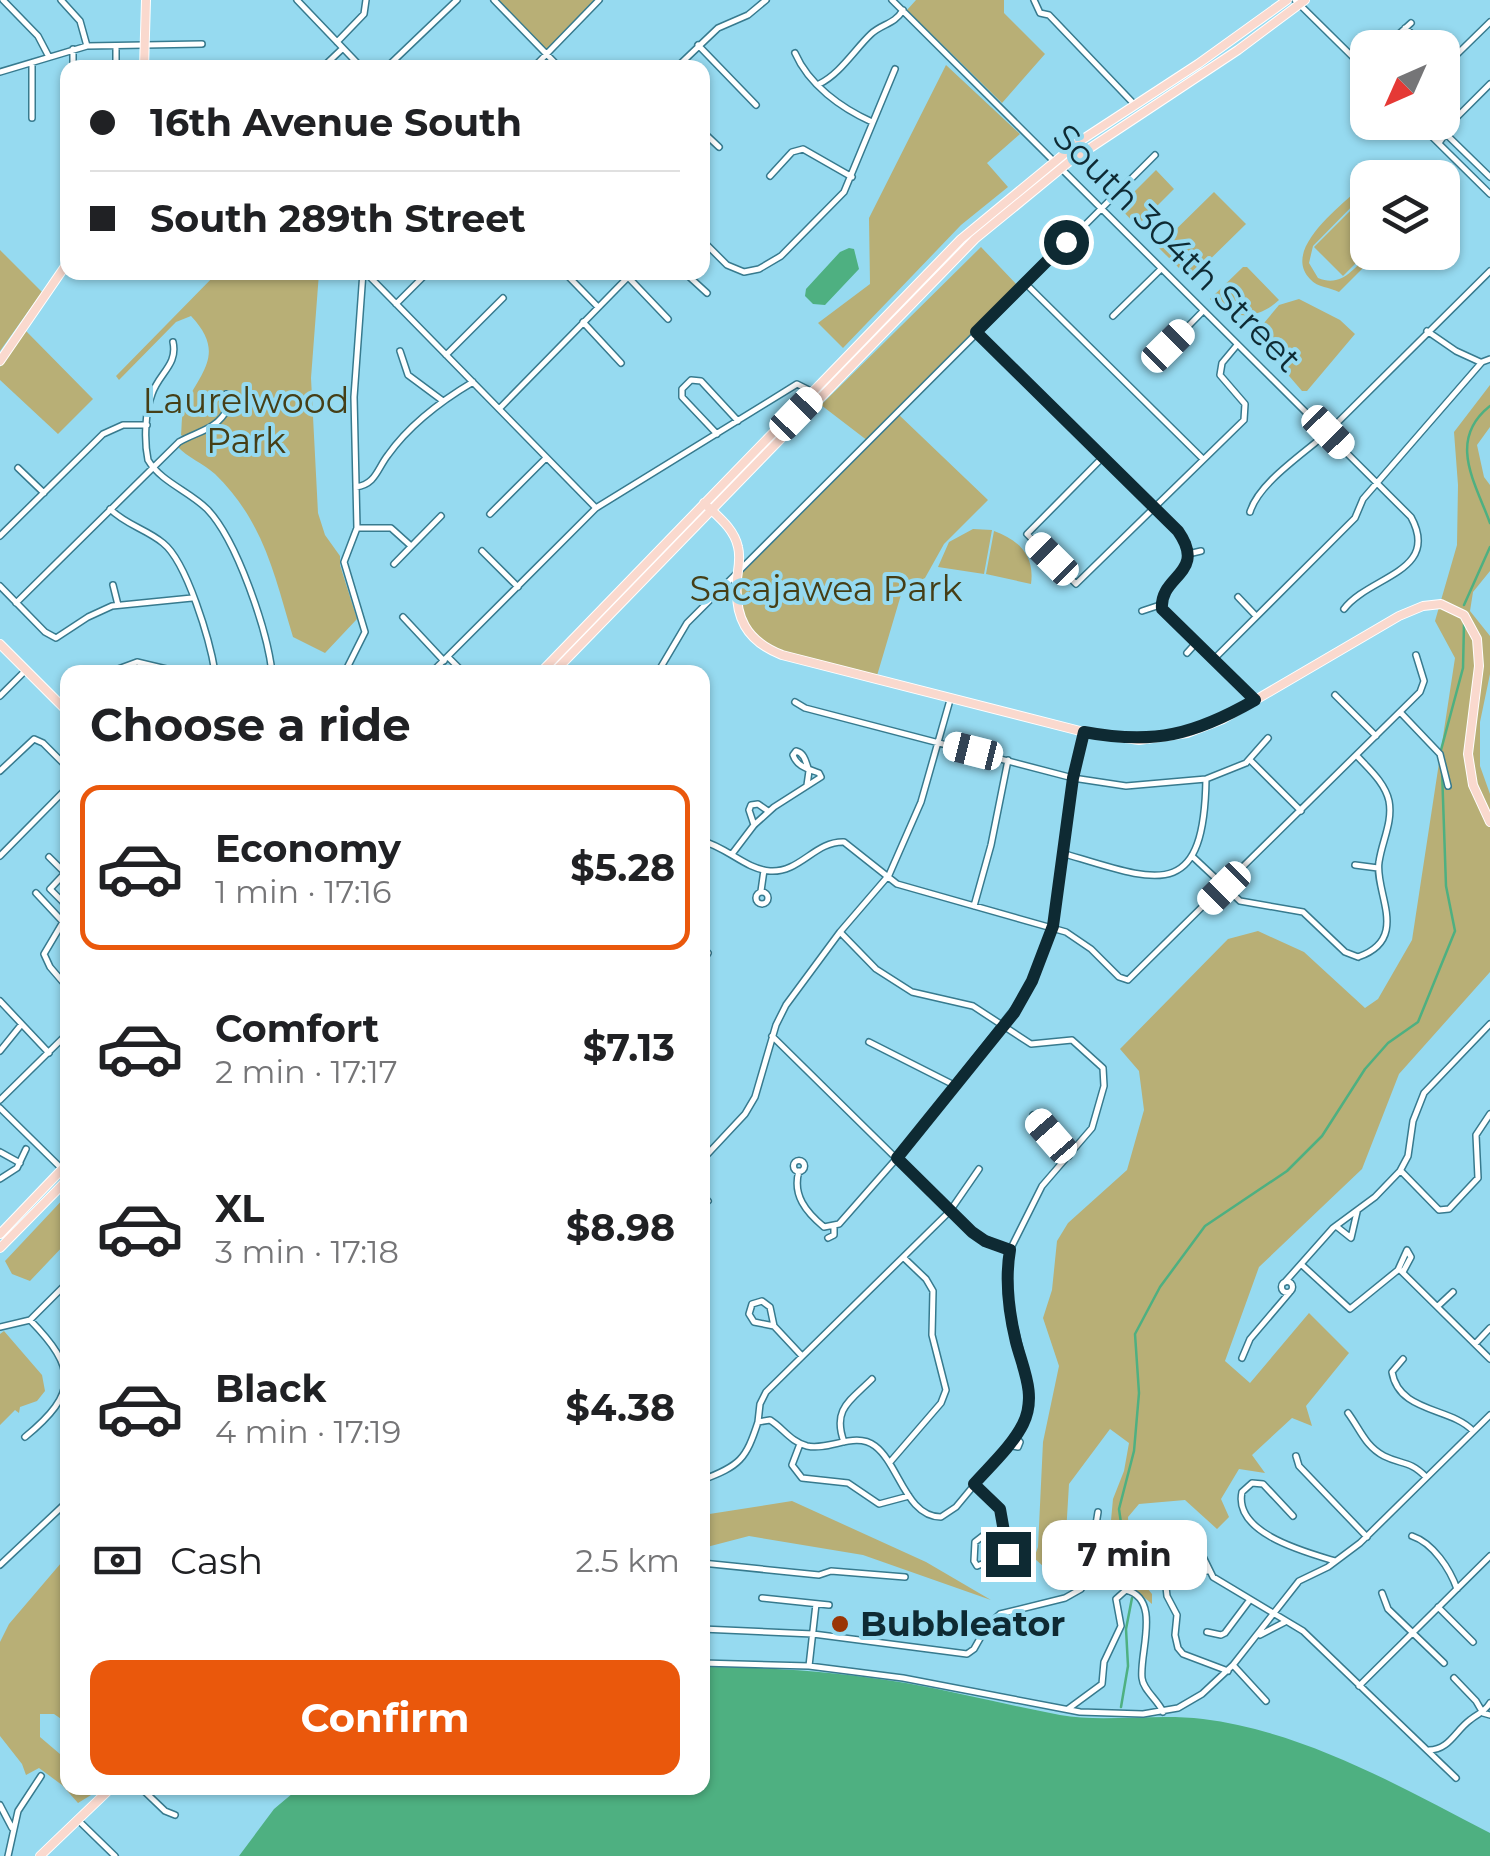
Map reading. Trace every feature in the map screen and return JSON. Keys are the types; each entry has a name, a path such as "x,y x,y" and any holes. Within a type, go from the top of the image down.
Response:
{"main road":[{"path":"144,60 146,0"},
{"path":"560,665 811,392 961,239 1054,160 1287,0"},
{"path":"548,665 789,429 975,239 1062,168 1238,50 1300,1"},
{"path":"0,361 60,274"},
{"path":"789,429 811,398 811,392"},
{"path":"707,507 735,539 739,552 739,618 762,646 782,655 950,699 1128,739 1161,738 1203,727 1399,616 1433,604 1449,606 1470,622 1478,639 1479,666 1468,754 1473,785 1490,822"},
{"path":"0,644 60,704"},
{"path":"0,1234 60,1171"},
{"path":"44,1203 60,1181"},
{"path":"0,1248 60,1186"},
{"path":"40,1856 104,1795"}],"street":[{"path":"3,0 36,34 49,57"},
{"path":"61,0 80,21 87,46"},
{"path":"296,0 354,60"},
{"path":"328,60 363,16 366,0"},
{"path":"394,60 457,0"},
{"path":"494,0 552,60"},
{"path":"540,60 599,0"},
{"path":"684,60 718,28 748,15 766,0"},
{"name":"South 304th Street","path":"892,0 1411,516 1418,537 1412,564 1358,594 1344,610"},
{"path":"1034,0 1040,13 1048,15 1134,104"},
{"path":"1300,1 1350,53"},
{"path":"819,84 872,33 897,20 902,10"},
{"path":"1460,51 1490,22"},
{"path":"0,72 87,46 202,44"},
{"path":"698,45 756,105"},
{"path":"116,46 116,60"},
{"path":"73,49 73,60"},
{"path":"795,53 802,68 842,108 874,122"},
{"path":"32,63 32,118"},
{"path":"710,247 732,268 744,272 760,269 782,256 838,200 852,177 895,69"},
{"path":"1460,114 1490,84"},
{"path":"710,139 719,147"},
{"path":"1436,140 1490,194"},
{"path":"1439,143 1442,140"},
{"path":"1453,140 1490,177"},
{"path":"770,176 792,152 803,148 852,177"},
{"path":"662,665 682,629 1155,155"},
{"path":"1112,316 1162,268"},
{"path":"1250,512 1256,498 1490,271"},
{"path":"349,665 364,628 344,565 356,528 354,397 363,280"},
{"path":"372,280 596,508"},
{"path":"396,304 420,280"},
{"path":"572,280 598,307"},
{"path":"499,409 625,280"},
{"path":"634,280 668,319"},
{"path":"693,280 707,293"},
{"path":"1025,283 1203,459"},
{"path":"446,355 503,298"},
{"path":"1168,346 1203,311"},
{"path":"583,322 621,363"},
{"path":"1426,331 1456,352 1482,362"},
{"path":"976,332 1187,544 1184,569 1165,592 1160,605"},
{"path":"172,342 172,362 152,393 146,452 152,468 205,507 225,533 268,644 271,665"},
{"path":"1103,457 1027,534 1076,584 1250,412 1216,374 1238,346"},
{"path":"400,351 408,375 442,401"},
{"path":"1213,660 1355,518 1364,499 1482,362 1490,359"},
{"path":"717,434 682,395 691,380 700,382 738,420"},
{"path":"356,487 372,481 391,450 442,401 473,382"},
{"path":"440,665 596,508 797,384 811,392"},
{"path":"16,602 179,442 204,432 224,416 228,408 226,394"},
{"path":"0,536 107,432 123,425 147,425"},
{"path":"490,514 546,458"},
{"path":"18,468 44,494"},
{"path":"110,510 171,551 192,598 213,665"},
{"path":"394,564 441,516"},
{"path":"356,528 391,528 411,546"},
{"path":"482,551 518,588"},
{"path":"1188,554 1201,551"},
{"path":"0,586 48,635 58,638 88,617 118,605 192,598"},
{"path":"113,586 118,605"},
{"path":"1238,596 1257,617"},
{"path":"1142,611 1160,605"},
{"path":"1160,605 1255,700"},
{"path":"403,617 454,665"},
{"path":"1187,653 1196,643"},
{"path":"710,844 764,870 789,869 826,844 844,842 886,879 1053,926 1080,940 1127,980 1140,972 1424,686 1416,655"},
{"path":"0,696 26,670"},
{"path":"1335,694 1376,736"},
{"path":"710,1152 746,1114 755,1097 772,1036 786,1005 840,932 886,879 911,829 950,699"},
{"path":"795,702 1073,778 1140,786 1206,778 1250,760 1268,738"},
{"path":"1400,712 1440,754 1448,786"},
{"path":"828,1238 824,1235 829,1227 897,1158 1025,995 1053,926 1073,778 1084,732"},
{"path":"0,771 34,738 60,760"},
{"path":"1357,756 1386,793 1389,822 1378,868 1386,899 1386,925 1376,946 1358,957"},
{"path":"974,906 1008,760"},
{"path":"1250,760 1301,811"},
{"path":"732,854 768,812 822,776 808,769 807,785"},
{"path":"1062,853 1155,878 1177,871 1193,857 1204,825 1206,778"},
{"path":"0,856 60,795"},
{"path":"754,825 749,810 752,804 768,812"},
{"path":"49,857 60,868"},
{"path":"1193,857 1224,888 1251,905 1287,906 1303,912 1345,952 1358,957"},
{"path":"1355,865 1378,868"},
{"path":"761,892 764,870"},
{"path":"60,880 50,889 60,896"},
{"path":"36,893 60,919"},
{"path":"60,927 44,954 60,979"},
{"path":"758,1422 773,1422 800,1444 820,1448 868,1442 890,1462 926,1514 940,1517 952,1510 1015,1436 1027,1412 1028,1383 1011,1313 1007,1270 1010,1250 1042,1186 1094,1124 1104,1086 1104,1072 1096,1059 1072,1040 1031,1044 963,1002 932,998 902,987 876,969 840,932"},
{"path":"1358,957 1359,966"},
{"path":"0,1000 49,1052"},
{"path":"1242,1358 1250,1339 1282,1302 1300,1266 1336,1226 1375,1197 1400,1171 1408,1156 1413,1120 1424,1093 1490,1024"},
{"path":"0,1051 21,1025"},
{"path":"772,1036 980,1238 1010,1250"},
{"path":"0,1100 60,1042"},
{"path":"870,1042 954,1085"},
{"path":"0,1108 60,1162"},
{"path":"1400,1171 1444,1211 1478,1178 1476,1135 1490,1114"},
{"path":"1033,1115 1069,1156"},
{"path":"0,1179 20,1163 26,1150"},
{"path":"0,1152 20,1163"},
{"path":"710,1477 743,1459 758,1422 762,1398 950,1211 979,1169"},
{"path":"800,1171 796,1186 800,1198 829,1227"},
{"path":"1336,1226 1352,1238 1358,1209"},
{"path":"890,1462 941,1403 946,1390 932,1334 933,1291 904,1258"},
{"path":"1300,1266 1311,1271 1345,1307 1352,1308 1400,1271 1490,1360"},
{"path":"0,1328 30,1320 60,1290"},
{"path":"1438,1306 1453,1292"},
{"path":"774,1326 754,1322 749,1314 752,1304 762,1301 770,1307 774,1326 802,1356"},
{"path":"30,1320 54,1344 60,1361"},
{"path":"1475,1344 1490,1328"},
{"path":"1403,1359 1392,1372 1398,1388 1427,1409 1460,1418 1474,1430"},
{"path":"844,1443 838,1426 840,1415 872,1378"},
{"path":"25,1437 57,1407 60,1399"},
{"path":"1348,1413 1373,1448 1388,1458 1410,1463 1426,1477"},
{"path":"710,1662 809,1666 902,1678 1066,1711 1163,1712 1194,1700 1230,1668 1299,1581 1338,1561 1367,1537 1490,1415"},
{"path":"800,1444 792,1465 802,1478 848,1483 879,1504 910,1496"},
{"path":"1296,1456 1299,1466 1367,1537"},
{"path":"1294,1516 1263,1484 1252,1483 1242,1492 1242,1510 1252,1524 1305,1553 1338,1561"},
{"path":"974,1484 997,1504 1004,1531 1008,1554 977,1566 974,1561 978,1539 1004,1531"},
{"path":"0,1565 3,1556 60,1508"},
{"path":"710,1629 813,1634 964,1654 972,1651 1000,1614 1068,1597 1080,1589 1088,1574 1098,1512"},
{"path":"1208,1572 1191,1532 1154,1527 1148,1534 1166,1578 1167,1596 1177,1615 1176,1646 1183,1654 1230,1668 1266,1701"},
{"path":"1166,1528 1184,1571 1208,1572 1303,1631 1456,1778"},
{"path":"1412,1536 1423,1541 1445,1565 1456,1590"},
{"path":"1358,1686 1490,1556"},
{"path":"710,1564 905,1577"},
{"path":"1066,1711 1102,1684 1104,1662 1122,1626 1116,1598 1122,1591 1129,1591 1140,1598 1145,1613 1142,1682 1163,1712"},
{"path":"1382,1593 1388,1609 1444,1663"},
{"path":"762,1598 829,1605"},
{"path":"1207,1632 1225,1633 1249,1600"},
{"path":"809,1666 816,1604"},
{"path":"1438,1607 1474,1642"},
{"path":"1257,1637 1287,1622"},
{"path":"1454,1678 1487,1714"},
{"path":"1078,1702 1080,1712"},
{"path":"1487,1714 1490,1703"},
{"path":"1426,1749 1443,1748 1470,1719 1487,1714"},
{"path":"8,1856 12,1828 22,1802 41,1776"},
{"path":"148,1795 175,1815"},
{"path":"0,1806 12,1828"},
{"path":"78,1820 114,1856"}],"green space":[{"path":"496,0 599,0 546,54"},
{"path":"916,0 1004,0 1004,13 1045,54 1002,103 907,10"},
{"path":"946,65 1020,134 987,163 1008,187 961,225 843,348 818,323 870,284 869,218"},
{"path":"1156,170 1174,189 1137,226 1119,207"},
{"path":"1214,192 1246,224 1190,279 1158,247"},
{"path":"1350,197 1350,208 1313,246 1309,263 1318,278 1326,280 1361,270 1339,292 1317,284 1303,268 1308,243"},
{"path":"1350,211 1350,269 1343,276 1314,247"},
{"name":"Sacajawea Park","path":"981,247 1020,288 897,413 988,500 944,544 925,578 903,588 876,679 774,652 741,623 738,572 868,441 821,405"},
{"path":"0,250 42,292 0,351"},
{"path":"1243,267 1279,300 1262,311 1244,315 1227,311 1210,299"},
{"name":"Laurelwood Park","path":"210,280 318,280 311,378 318,513 325,535 340,556 357,619 325,653 293,637 265,550 232,492 177,446 184,438 184,407 208,361 207,340 201,329 191,316 176,322 119,380 116,376"},
{"path":"1299,299 1340,320 1355,334 1307,391 1302,391 1254,335 1279,305"},
{"path":"26,331 93,399 58,434 0,380 0,367"},
{"path":"1490,385 1490,427 1477,445 1484,477 1490,485 1490,571 1473,592 1470,611 1490,636 1490,674 1480,722 1480,766 1490,794 1490,972 1399,1074 1362,1169 1259,1267 1225,1361 1250,1383 1309,1313 1349,1353 1306,1406 1312,1426 1292,1418 1252,1455 1265,1473 1239,1469 1221,1499 1229,1517 1217,1529 1185,1500 1139,1504 1128,1517 1130,1567 1152,1594 1152,1604 1114,1572 1106,1574 1113,1499 1129,1443 1110,1429 1069,1484 1063,1584 1034,1558 1038,1547 1043,1442 1059,1366 1043,1318 1052,1290 1057,1241 1068,1223 1127,1170 1144,1110 1139,1071 1120,1049 1228,939 1258,931 1304,952 1365,1008 1378,999 1412,940 1455,658 1435,621 1457,545 1454,432"},
{"path":"973,529 992,530 984,574 938,567 949,542"},
{"path":"994,531 1011,539 1028,557 1031,584 986,574"},
{"path":"60,1202 60,1249 30,1281 12,1274 5,1261"},
{"path":"4,1331 42,1375 45,1391 37,1401 20,1407 19,1413 15,1410 0,1425 0,1334"},
{"path":"792,1501 926,1562 991,1600 863,1555 749,1536 710,1546 710,1514"},
{"path":"60,1564 60,1718 40,1714 40,1737 60,1754 60,1784 39,1768 26,1775 0,1736 0,1642 9,1624"},
{"path":"71,1795 91,1795 78,1803"}],"shaded area":[{"path":"854,249 859,269 825,305 813,304 805,296 806,289 840,252"},
{"path":"710,1667 754,1668 881,1679 1077,1717 1185,1717 1241,1726 1351,1763 1490,1833 1490,1856 239,1856 274,1809 291,1795 710,1795"}],"waterway":[{"path":"1490,406 1477,419 1467,447 1472,477 1490,523"},
{"path":"1464,605 1490,547"},
{"path":"1441,750 1463,668 1464,624"},
{"path":"1130,1586 1119,1509 1134,1451 1139,1393 1135,1334 1160,1287 1205,1226 1287,1171 1322,1136 1365,1069 1388,1043 1418,1022 1455,931 1446,886 1442,770"},
{"path":"1121,1707 1132,1598"}],"place":[{"name":"Bubbleator","path":"840,1624"}],"route":[{"path":"1008,1554 1000,1509 974,1484 1019,1431 1027,1412 1028,1383 1011,1313 1007,1270 1010,1250 972,1232 897,1158 1014,1013 1032,981 1053,926 1073,778 1084,732 1138,740 1161,738 1223,719 1255,700 1160,605 1162,596 1188,560 1187,544 1178,531 976,332 1066,242"}]}
